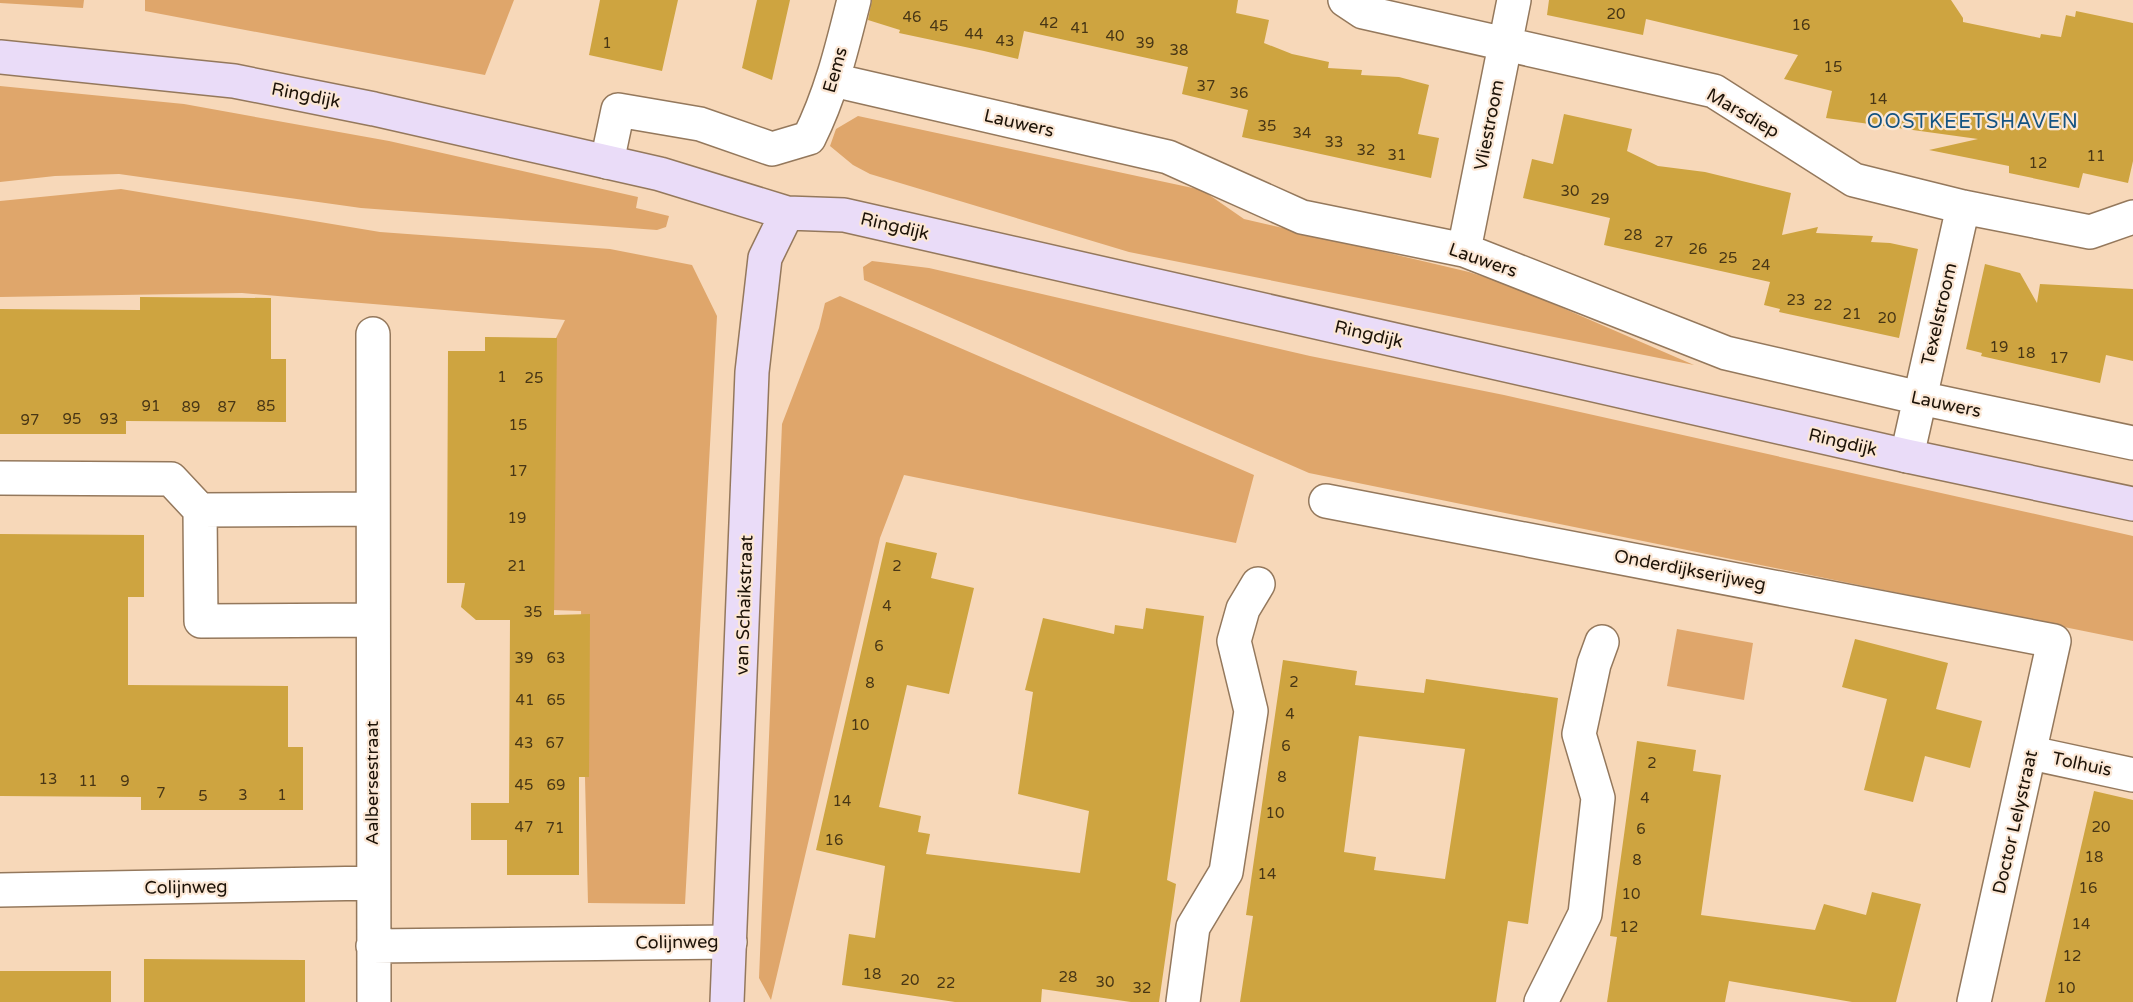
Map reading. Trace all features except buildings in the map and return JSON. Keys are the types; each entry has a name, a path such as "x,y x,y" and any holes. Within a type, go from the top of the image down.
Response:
{"main road":[{"name":"Ringdijk","path":"0,57 234,81 374,109 691,182 787,213 844,214 1907,456 2133,504"},
{"name":"van Schaikstraat","path":"728,1002 752,372 765,258 787,213"}],"street":[{"name":"Eems","path":"607,162 618,110 700,124 772,150 809,138 825,105 854,0"},
{"name":"Marsdiep","path":"1345,0 1363,12 1505,46 1714,91 1854,180 1963,207 2090,232 2133,217"},
{"name":"Vliestroom","path":"1464,250 1514,0"},
{"name":"Lauwers","path":"833,80 1168,157 1302,217 1464,250 1726,352 1920,398 2133,443"},
{"name":"Texelstroom","path":"1907,456 1963,207"},
{"name":"Aalbersestraat","path":"373,334 371,509 374,1002"},
{"path":"0,478 171,480 200,510 201,621 372,620"},
{"name":"Onderdijkserijweg","path":"1326,501 2054,641"},
{"path":"200,510 371,509"},
{"path":"1183,1002 1193,927 1226,872 1251,711 1234,641 1243,609 1258,584"},
{"name":"Doctor Lelystraat","path":"1974,1002 2054,641"},
{"path":"1540,1002 1585,914 1598,798 1579,734 1594,664 1602,642"},
{"name":"Tolhuis","path":"2031,753 2133,775"},
{"name":"Colijnweg","path":"0,890 372,884"},
{"name":"Colijnweg","path":"373,946 730,942"}],"shaded area":[{"path":"0,0 84,0 83,8 0,3"},
{"path":"145,0 514,0 485,75 145,11"},
{"path":"0,86 184,104 389,141 638,197 636,208 669,216 666,227 657,230 361,208 119,174 55,176 0,182"},
{"path":"858,116 1202,190 1244,219 1469,272 1512,286 1694,365 1129,252 870,174 853,165 830,146 836,129"},
{"path":"121,189 380,232 610,249 692,265 717,316 685,904 588,903 581,611 552,610 553,344 565,320 242,293 0,297 0,201"},
{"path":"872,261 929,268 1310,356 1504,395 2133,536 2133,641 1309,473 864,280 863,267"},
{"path":"840,296 1254,475 1236,543 904,475 880,538 771,1000 759,978 782,424 819,328 825,303"},
{"path":"1677,629 1753,643 1744,700 1667,686"}],"district":[{"name":"OOSTKEETSHAVEN","path":"1973,122"}]}
